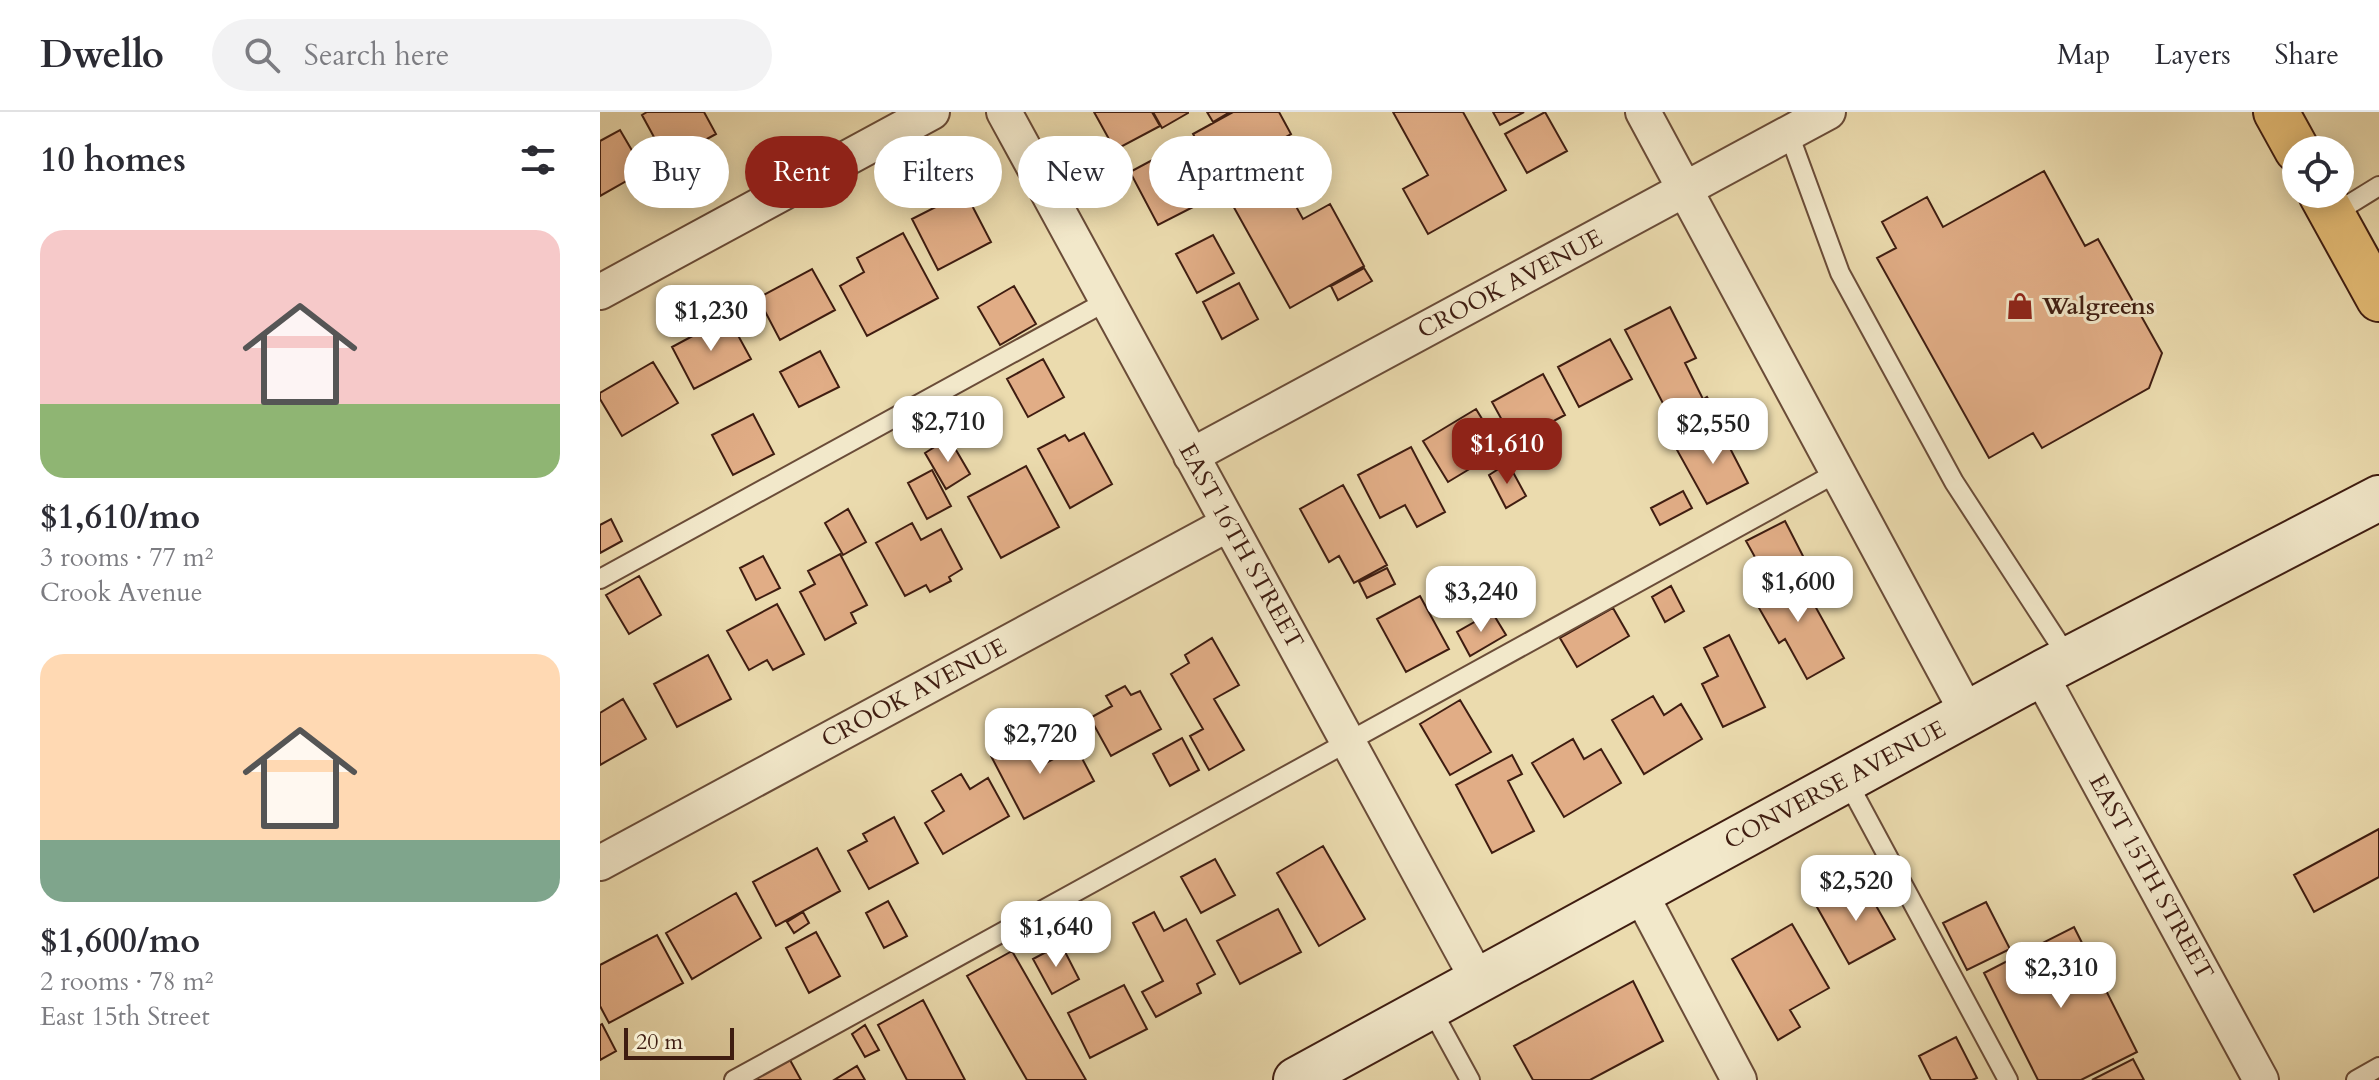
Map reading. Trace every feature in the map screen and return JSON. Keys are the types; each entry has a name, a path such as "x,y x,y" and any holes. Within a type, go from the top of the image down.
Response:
{"main road":[{"path":"2276,112 2289,136"},
{"path":"2328,208 2379,298"},
{"name":"CONVERSE AVENUE","path":"1296,1080 2054,666 2379,498"}],"street":[{"path":"600,292 932,112"},
{"name":"EAST 16TH STREET","path":"1004,112 1478,980"},
{"path":"1643,112 1968,714"},
{"name":"CROOK AVENUE","path":"1191,456 1828,112"},
{"name":"CROOK AVENUE","path":"600,863 1228,524"},
{"name":"EAST 15TH STREET","path":"2054,666 2261,1080"},
{"path":"1639,891 1739,1080"}],"lane":[{"path":"1789,134 1840,273 2054,666"},
{"path":"2354,194 2379,186"},
{"path":"600,579 1107,301"},
{"path":"734,1080 1838,472"},
{"path":"1846,779 2008,1080"},
{"path":"1430,1007 1470,1080"},
{"path":"2356,1080 2379,1067"}],"building":[{"path":"647,112 704,112 716,134 653,136 642,115"},
{"path":"1094,112 1152,112 1160,126 1133,140 1133,136 1107,136"},
{"path":"1153,112 1188,112 1188,113 1162,128"},
{"path":"1207,112 1230,112 1213,122"},
{"path":"1233,112 1279,112 1291,134 1194,136"},
{"path":"1393,112 1463,112 1506,190 1428,234 1403,189 1428,175"},
{"path":"1493,112 1524,112 1500,125"},
{"path":"1545,112 1567,151 1527,173 1505,134"},
{"path":"620,130 624,137 624,182 600,196 600,141"},
{"path":"1149,162 1149,208 1133,178 1133,170"},
{"name":"Walgreens","path":"2044,171 2085,246 2098,239 2162,353 2149,388 2042,448 2033,433 1989,458 1877,258 1896,248 1882,222 1927,197 1943,227"},
{"path":"934,208 973,208 991,242 938,270 912,219"},
{"path":"1149,208 1191,208 1158,225"},
{"path":"1234,208 1297,208 1303,219 1323,208 1332,208 1364,266 1290,308"},
{"path":"903,233 938,298 867,336 840,286 864,272 857,258"},
{"path":"1213,235 1234,273 1197,293 1176,254"},
{"path":"1364,268 1372,281 1338,300 1331,286"},
{"path":"812,269 835,310 780,340 758,298"},
{"path":"1239,283 1258,319 1222,339 1203,302"},
{"path":"1014,286 1036,324 1000,345 978,307"},
{"path":"1670,307 1696,358 1685,363 1703,399 1670,417 1625,330"},
{"path":"728,317 751,359 694,389 672,347"},
{"path":"1610,339 1632,379 1579,407 1558,367"},
{"path":"820,351 839,387 799,407 780,372"},
{"path":"1043,359 1064,397 1028,417 1007,379"},
{"path":"653,362 678,403 622,436 600,399 600,393"},
{"path":"1543,374 1565,415 1514,442 1492,402"},
{"path":"1707,397 1716,411 1683,431 1675,418"},
{"path":"1476,409 1501,450 1448,482 1423,441"},
{"path":"753,414 774,454 733,475 712,435"},
{"path":"1719,427 1748,483 1707,504 1677,450"},
{"path":"1084,433 1112,484 1070,508 1038,449 1065,435 1069,441"},
{"path":"949,438 970,474 946,489 925,453"},
{"path":"1411,447 1445,512 1417,527 1405,505 1380,518 1358,475"},
{"path":"1508,463 1526,496 1506,508 1489,475"},
{"path":"1026,466 1059,527 1001,558 968,497"},
{"path":"932,470 951,506 927,519 908,483"},
{"path":"1343,485 1387,565 1354,583 1339,556 1329,562 1300,509"},
{"path":"1683,491 1692,508 1660,525 1651,508"},
{"path":"848,509 866,542 843,555 825,523"},
{"path":"611,519 622,541 600,553 600,525"},
{"path":"1785,521 1804,558 1766,577 1746,541"},
{"path":"912,523 921,540 941,529 962,569 949,577 951,581 930,592 926,585 905,596 876,543"},
{"path":"840,554 867,605 851,613 856,623 825,640 800,592 815,584 808,571"},
{"path":"763,556 780,588 756,600 740,568"},
{"path":"1387,568 1395,584 1367,598 1359,582"},
{"path":"1795,570 1844,658 1807,679 1785,639 1779,643 1751,594"},
{"path":"639,576 661,615 629,634 606,595"},
{"path":"1671,586 1684,611 1665,622 1652,597"},
{"path":"1420,596 1449,649 1406,672 1377,619"},
{"path":"777,604 804,654 773,670 767,660 749,670 727,631"},
{"path":"1613,608 1629,636 1577,667 1560,638"},
{"path":"1492,612 1506,635 1470,656 1457,632"},
{"path":"1729,635 1765,707 1723,727 1702,684 1718,676 1704,648"},
{"path":"1212,638 1239,685 1214,699 1244,750 1209,770 1190,736 1203,729 1171,674 1189,663 1185,655"},
{"path":"708,655 731,699 677,727 654,684"},
{"path":"1125,686 1131,695 1140,691 1161,729 1111,756 1090,718 1112,706 1106,696"},
{"path":"1653,696 1664,715 1681,704 1702,739 1644,774 1612,720"},
{"path":"623,699 646,739 600,765 600,713"},
{"path":"1460,700 1491,752 1450,775 1420,724"},
{"path":"1029,735 1044,764 1076,747 1094,781 1024,819 991,756"},
{"path":"1182,738 1199,770 1170,786 1153,754"},
{"path":"1573,739 1584,759 1601,749 1621,783 1564,817 1532,763"},
{"path":"1512,755 1522,774 1508,781 1534,831 1492,853 1456,785"},
{"path":"961,774 970,789 988,778 1009,816 943,854 925,823 944,811 932,791"},
{"path":"894,817 918,863 869,889 848,851 867,841 863,834"},
{"path":"2379,829 2379,877 2314,912 2294,875"},
{"path":"1323,846 1365,919 1319,946 1277,873"},
{"path":"817,848 840,891 776,926 753,882"},
{"path":"1215,859 1235,895 1201,913 1181,877"},
{"path":"1862,881 1895,939 1849,964 1817,907"},
{"path":"736,893 761,938 692,979 666,933"},
{"path":"888,901 907,936 884,948 866,913"},
{"path":"1986,902 2010,949 1967,970 1943,923"},
{"path":"1278,909 1301,952 1240,984 1217,941"},
{"path":"803,912 809,923 794,933 787,922"},
{"path":"1154,912 1164,931 1186,919 1215,974 1197,984 1201,993 1156,1017 1142,992 1163,981 1133,923"},
{"path":"1792,924 1829,988 1790,1010 1800,1027 1778,1040 1732,959"},
{"path":"2074,927 2137,1052 2081,1080 2038,1080 1984,973"},
{"path":"816,932 840,976 809,993 786,948"},
{"path":"657,935 683,983 609,1023 600,1006 600,965"},
{"path":"1061,944 1079,979 1052,994 1033,959"},
{"path":"1012,951 1086,1080 1027,1080 967,976"},
{"path":"1633,981 1663,1041 1590,1080 1533,1080 1514,1046"},
{"path":"1124,985 1147,1029 1090,1058 1068,1013"},
{"path":"923,1000 965,1080 907,1080 878,1025"},
{"path":"600,1025 616,1051 600,1060"},
{"path":"865,1025 879,1050 865,1057 852,1034"},
{"path":"1956,1037 1977,1078 1931,1080 1919,1056"},
{"path":"2133,1059 2144,1080 2092,1080"},
{"path":"790,1060 801,1080 752,1080"},
{"path":"857,1066 865,1080 834,1080"}],"place":[{"name":"Walgreens","path":"2020,306"}]}
